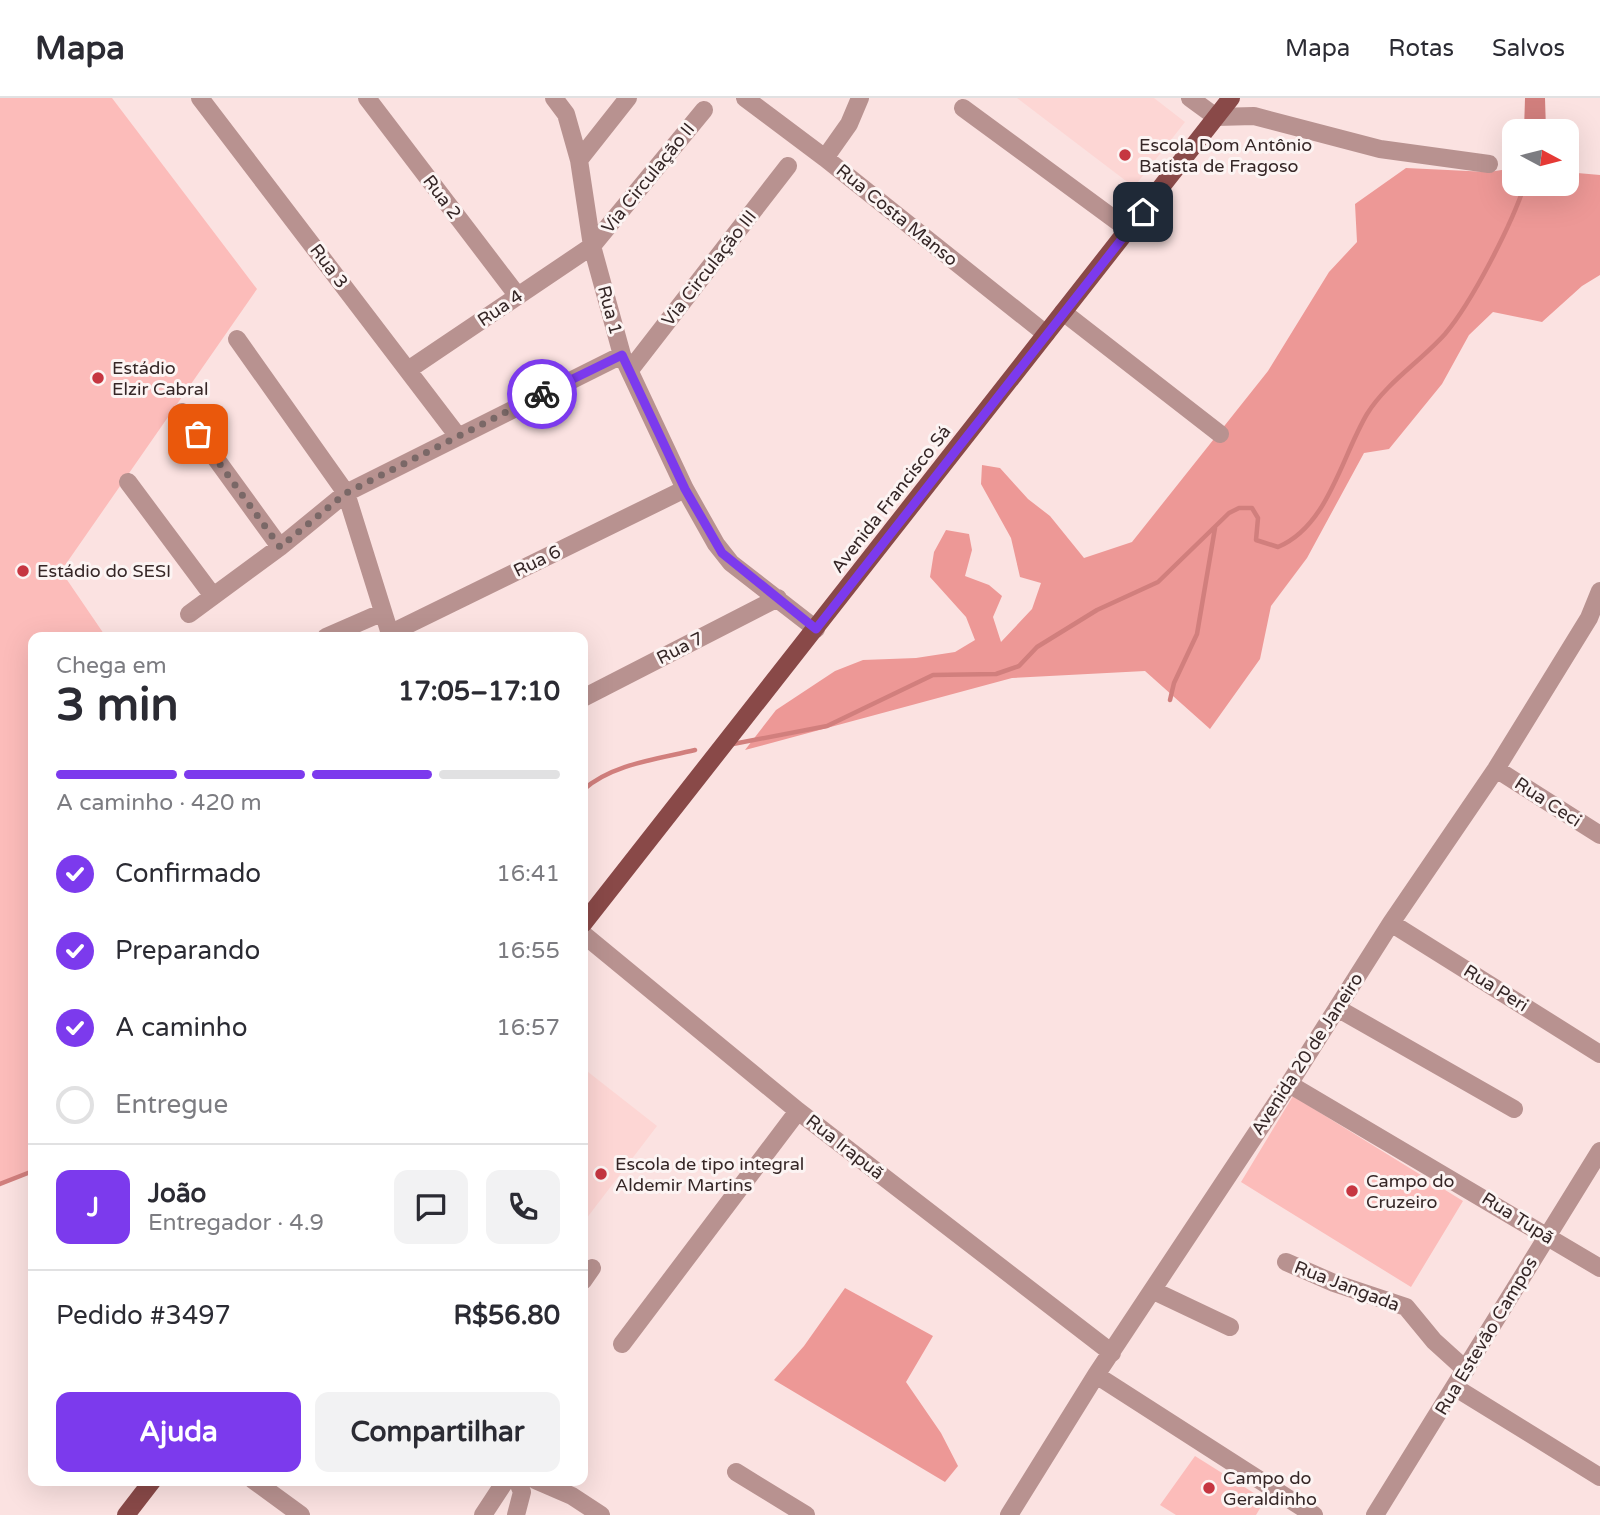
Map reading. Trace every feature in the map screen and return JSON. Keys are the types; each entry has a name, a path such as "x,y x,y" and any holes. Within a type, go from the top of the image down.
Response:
{"main road":[{"name":"Avenida Francisco Sá","path":"588,918 1231,98"},
{"path":"126,1515 148,1486"}],"street":[{"name":"Rua 3","path":"201,98 457,435"},
{"name":"Rua 2","path":"367,98 517,295"},
{"name":"Rua 1","path":"554,98 566,114 579,160 592,246 626,363 685,489 722,553 816,629"},
{"path":"579,160 628,98"},
{"name":"Rua Costa Manso","path":"745,98 825,158 1046,334"},
{"path":"825,158 849,124 860,98"},
{"path":"1190,98 1216,117 1254,116 1380,149 1489,164"},
{"path":"963,108 1129,230"},
{"name":"Via Circulação II","path":"592,246 704,110"},
{"name":"Via Circulação III","path":"626,363 788,166"},
{"name":"Rua 4","path":"408,370 592,246"},
{"path":"1063,312 1220,434"},
{"path":"237,339 346,493 389,632"},
{"path":"189,614 280,547 346,493 457,435 626,363"},
{"path":"182,412 280,547"},
{"path":"128,482 212,596"},
{"name":"Rua 6","path":"396,632 685,489"},
{"name":"Avenida 20 de Janeiro","path":"1009,1515 1096,1376 1289,1084 1391,923 1595,622 1600,591"},
{"name":"Rua 7","path":"588,695 778,598"},
{"path":"337,632 381,613"},
{"name":"Rua Ceci","path":"1496,769 1600,835"},
{"name":"Rua Peri","path":"1391,923 1600,1054"},
{"name":"Rua Irapuã","path":"588,938 798,1111 1112,1353"},
{"path":"1337,1008 1514,1110"},
{"name":"Rua Tupã","path":"1289,1084 1600,1268"},
{"path":"622,1344 798,1111"},
{"name":"Rua Estevão Campos","path":"1375,1515 1456,1388 1598,1154"},
{"name":"Rua Jangada","path":"1286,1262 1334,1283 1406,1307 1434,1341 1466,1370"},
{"path":"1154,1291 1230,1327"},
{"path":"1096,1376 1314,1515"},
{"path":"1456,1388 1600,1477"},
{"path":"736,1472 806,1515"},
{"path":"261,1486 301,1515"},
{"path":"483,1515 502,1486"},
{"path":"516,1515 522,1492 520,1486"},
{"path":"549,1486 572,1496 601,1515"}],"shaded area":[{"name":"Estádio Elzir Cabral","path":"0,98 112,98 257,289 61,571 103,632 28,632 28,1173 0,1184"},
{"name":"Escola Dom Antônio Batista de Fragoso","path":"1017,98 1154,98 1185,122 1134,187"},
{"path":"1525,98 1545,98 1546,119 1524,119"},
{"path":"1406,168 1489,172 1502,170 1502,196 1579,196 1579,173 1600,175 1600,275 1582,286 1542,322 1493,312 1469,335 1442,384 1389,449 1364,453 1307,558 1271,606 1260,659 1210,729 1145,671 1012,678 745,750 776,710 835,671 863,660 916,658 955,652 975,640 966,617 930,577 934,552 946,530 969,534 972,550 965,576 989,585 1002,596 993,617 1001,642 1032,609 1041,583 1020,577 1011,538 981,484 982,465 1000,468 1028,499 1050,516 1084,558 1132,542 1268,371 1329,272 1357,242 1355,204"},
{"name":"Escola de tipo integral Aldemir Martins","path":"588,1072 657,1126 588,1216"},
{"name":"Campo do Cruzeiro","path":"1293,1096 1463,1201 1411,1287 1241,1182"},
{"path":"845,1288 933,1336 906,1382 941,1433 958,1466 945,1482 774,1380 804,1346"},
{"name":"Campo do Geraldinho","path":"1195,1456 1265,1500 1256,1515 1176,1515 1160,1505"}],"waterway":[{"path":"733,744 827,726 933,675 996,674 1019,666 1037,647 1097,610 1158,582 1229,513 1239,508 1252,508 1258,518 1256,540 1278,547 1295,537 1309,524 1332,489 1358,431 1375,403 1456,320 1501,241 1521,196"},
{"path":"1170,700 1174,683 1197,634 1215,528"},
{"path":"588,786 621,768 695,750"},
{"path":"0,1184 28,1173"}],"way so far":[{"path":"198,434 280,547 346,493 542,394"}],"place":[{"name":"Escola Dom Antônio Batista de Fragoso","path":"1125,155"},
{"name":"Estádio Elzir Cabral","path":"98,378"},
{"name":"Estádio do SESI","path":"23,571"},
{"name":"Escola de tipo integral Aldemir Martins","path":"601,1174"},
{"name":"Campo do Cruzeiro","path":"1352,1191"},
{"name":"Campo do Geraldinho","path":"1209,1488"}],"route":[{"path":"542,394 622,355 685,489 722,553 731,563 816,629 1143,212"}]}
